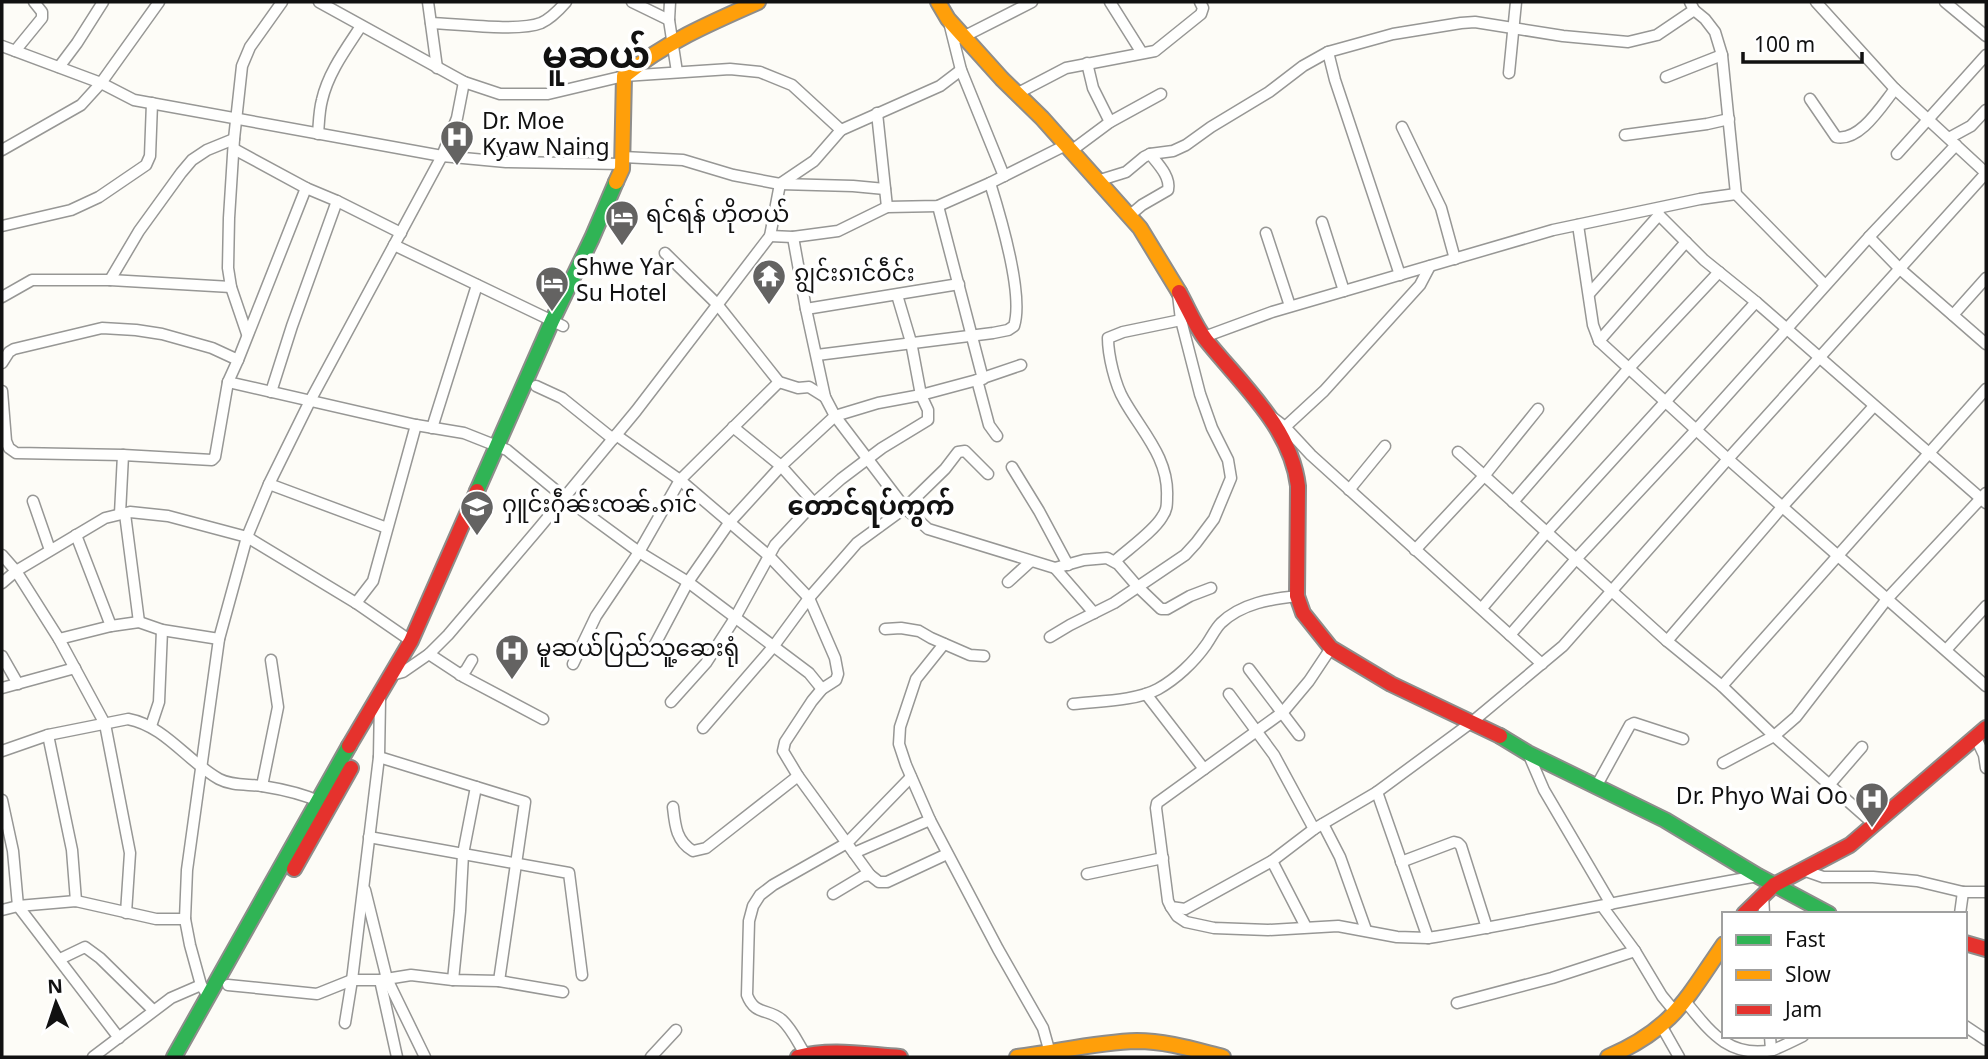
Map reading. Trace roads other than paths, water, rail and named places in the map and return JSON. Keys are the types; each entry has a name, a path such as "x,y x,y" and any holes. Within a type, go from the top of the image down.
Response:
{"main road":[{"path":"173,1057 205,991 381,714 411,640 558,323 623,163 624,76 639,62 673,42 708,23 758,2"},
{"path":"938,2 959,39 1018,93 1140,228 1204,337 1266,413 1285,443 1296,470 1298,486 1297,596 1303,613 1331,648 1391,684 1665,820 1758,876 1768,889 1824,912"},
{"path":"186,1057 228,985 380,696 419,646 502,448 536,386 558,323"},
{"path":"1746,912 1768,889 1850,845 1981,733"},
{"path":"1967,944 1986,949"},
{"path":"1608,1057 1635,1045 1662,1027 1680,1007 1722,947"},
{"path":"1017,1057 1123,1042 1152,1041 1179,1052 1223,1057"},
{"path":"802,1056 900,1057"}],"street":[{"path":"15,51 42,18 42,12 34,2"},
{"path":"59,67 103,2"},
{"path":"2,150 81,106 101,83 155,6 142,2"},
{"path":"247,334 228,268 234,144 242,66 250,47 282,2"},
{"path":"319,2 464,82 500,94 548,94 624,76 730,69 760,72 792,85 841,130"},
{"path":"428,2 437,68"},
{"path":"431,23 517,28 541,23 566,2"},
{"path":"632,2 669,20"},
{"path":"670,2 669,20 677,72"},
{"path":"1004,176 961,70 959,39 1032,2"},
{"path":"1110,2 1142,53"},
{"path":"1018,93 1066,68 1155,51 1201,14 1203,8 1200,2"},
{"path":"1509,73 1516,2"},
{"path":"1171,907 1185,909 1272,861 1318,827 1377,792 1472,722 1563,646 1986,173 1895,89 1816,2"},
{"path":"1945,2 1986,36"},
{"path":"1097,181 1126,173 1150,154 1174,151 1185,145 1328,52 1393,34 1475,22 1628,42 1657,35 1692,6 1715,32 1722,55 1736,194 1825,285"},
{"path":"318,134 322,100 328,81 361,26"},
{"path":"2,46 101,83 134,100 442,156 506,162 623,163 682,160 733,175 780,184 885,189"},
{"path":"1328,52 1341,100 1400,275"},
{"path":"1666,77 1722,55"},
{"path":"1897,154 1986,55"},
{"path":"1087,63 1093,88 1110,122"},
{"path":"398,673 429,654 448,635 614,437 771,236 780,184 814,161 841,130 940,86 961,70"},
{"path":"93,1057 171,998 205,991 190,945 185,919 187,870 219,639 247,537 269,484 310,401 442,156 457,118 464,82"},
{"path":"1810,99 1836,137 1845,139 1856,135 1895,89"},
{"path":"771,236 793,237 838,231 887,207 938,206 1069,148 1161,94"},
{"path":"2,226 71,210 99,197 146,165 150,156 152,103"},
{"path":"1510,635 1576,558 1696,430 1869,237 1952,141 1986,110"},
{"path":"877,113 887,207"},
{"path":"1625,135 1729,119"},
{"path":"1402,127 1441,208 1455,259"},
{"path":"110,280 139,231 192,160 207,150 234,144 306,188 401,233"},
{"path":"1129,216 1170,186 1150,154"},
{"path":"817,355 972,336 1009,330 1014,326 1014,284 990,183"},
{"path":"2,391 6,441 9,448 16,453 212,460 215,457 228,382 306,188"},
{"path":"1204,337 1290,306 1553,230 1658,212 1700,199 1736,194"},
{"path":"271,392 337,201"},
{"path":"938,206 972,336 989,425 997,436"},
{"path":"1658,212 1719,272 1929,454 1985,498 1887,599 1796,717 1774,736 1723,763"},
{"path":"1589,294 1658,212"},
{"path":"1322,222 1344,291"},
{"path":"1578,225 1593,325 1599,341 1728,459 1986,686"},
{"path":"1266,233 1290,306"},
{"path":"793,237 825,397 835,416 905,508 928,530 1055,568 1099,558 1115,561 1159,607 1167,609 1211,588"},
{"path":"1869,237 1900,269 1986,344"},
{"path":"1599,341 1686,242"},
{"path":"394,245 558,323"},
{"path":"665,253 717,304 779,382 798,388 809,387 825,397"},
{"path":"1285,427 1324,391 1420,285 1430,266"},
{"path":"1513,502 1629,368 1719,272"},
{"path":"1953,315 1986,278"},
{"path":"2,297 32,280 110,280 231,286"},
{"path":"806,309 959,284"},
{"path":"432,428 477,285"},
{"path":"1050,637 1114,603 1185,555 1214,519 1231,478 1228,460 1212,428 1200,394 1181,320 1178,289"},
{"path":"671,702 706,663 735,618 775,545 814,503 841,479 882,448 928,420 928,410 921,395 911,342 897,295"},
{"path":"1482,608 1546,533 1756,302"},
{"path":"1115,561 1161,521 1167,509 1168,486 1165,469 1152,442 1118,388 1108,338 1123,332 1181,320"},
{"path":"2,363 14,349 102,328 162,334 212,348 239,360"},
{"path":"652,650 688,583 729,523 781,466 835,416 878,403 980,380 1021,365"},
{"path":"228,382 416,425 464,433 502,448 639,552 688,583 809,673 822,689"},
{"path":"573,664 597,616 639,552 680,480 779,382"},
{"path":"536,386 562,398 614,437 680,480 768,556 809,598 835,658 836,680 822,689 785,742 783,751 870,875 879,882 887,882 947,854"},
{"path":"1722,686 1986,390"},
{"path":"1667,641 1783,506 1874,406"},
{"path":"1415,550 1484,477 1538,409"},
{"path":"1266,413 1285,427 1311,455 1542,664"},
{"path":"356,603 373,581 416,425"},
{"path":"733,426 781,466 814,503"},
{"path":"1349,490 1385,446"},
{"path":"703,728 857,543 905,508 961,451 965,451 988,474"},
{"path":"1458,452 1875,825"},
{"path":"123,455 123,514 139,622"},
{"path":"1012,467 1068,565"},
{"path":"269,484 387,528"},
{"path":"33,502 50,550"},
{"path":"2,583 16,571 105,518 130,512 168,516 247,537 411,640"},
{"path":"76,535 111,626"},
{"path":"2,555 16,571 59,639 105,724 130,853 127,912"},
{"path":"1008,582 1030,562"},
{"path":"1055,568 1094,613"},
{"path":"1073,704 1146,694 1159,688 1195,660 1221,623 1241,609 1263,600 1297,596"},
{"path":"1946,650 1986,606"},
{"path":"59,639 139,622 162,630 219,639"},
{"path":"885,629 919,631 971,655 984,656"},
{"path":"151,726 159,702 162,630"},
{"path":"944,644 916,679 900,727 899,744 930,820 998,950 1043,1028 1051,1053"},
{"path":"1331,648 1310,681 1283,712 1157,803 1168,901 1177,916 1186,922 1214,928 1268,930 1338,926 1397,937 1428,939 1758,876"},
{"path":"429,654 543,719"},
{"path":"2,656 18,684"},
{"path":"262,786 278,707 271,660"},
{"path":"460,674 472,660"},
{"path":"2,688 75,668"},
{"path":"1249,669 1299,735"},
{"path":"1146,694 1204,769"},
{"path":"1228,694 1274,755 1318,827 1340,857 1366,930"},
{"path":"345,1023 379,757 380,696"},
{"path":"2,751 48,735 128,719 151,726 200,767 221,780 262,786 324,803"},
{"path":"1597,785 1630,725 1634,723 1683,739"},
{"path":"1981,733 1986,768"},
{"path":"48,735 72,850 76,901"},
{"path":"1830,784 1862,747"},
{"path":"1528,753 1544,790 1606,905 1662,996 1680,1007 1734,1051 1771,1051 1799,1038"},
{"path":"379,757 525,802 499,981"},
{"path":"673,807 674,820 683,845 692,851 706,848 798,776"},
{"path":"802,1056 785,1022 769,1012 761,1012 750,1003 747,995 753,906 760,895 773,885 847,843 911,777"},
{"path":"453,979 463,853 476,787"},
{"path":"1377,792 1428,939"},
{"path":"2,800 13,851 18,906 119,1038"},
{"path":"854,853 930,820"},
{"path":"369,836 569,873 582,975"},
{"path":"1401,862 1458,842 1487,928"},
{"path":"1087,874 1163,858"},
{"path":"1272,861 1306,926"},
{"path":"1803,870 1823,877 1873,877 1917,881 1963,892 1986,892"},
{"path":"833,894 863,876 870,875"},
{"path":"363,883 397,1057"},
{"path":"1763,912 1768,889"},
{"path":"1960,912 1963,892"},
{"path":"2,910 76,901 156,919 185,919"},
{"path":"60,959 85,947 100,958 153,1010"},
{"path":"1457,1003 1552,978 1635,951"},
{"path":"228,985 317,994 352,979 383,980 411,975 499,981 564,992"},
{"path":"383,980 425,1057"},
{"path":"1662,1027 1679,1057"},
{"path":"1967,1027 1986,1040"},
{"path":"651,1057 676,1030"},
{"path":"1770,1038 1771,1051"}],"place":[{"name":"Dr. Moe Kyaw Naing","path":"457,167"},
{"name":"ရင်ရန် ဟိုတယ်","path":"622,247"},
{"name":"ၵျွင်းၵၢင်ဝဵင်း","path":"769,306"},
{"name":"Shwe Yar Su Hotel","path":"552,313"},
{"name":"ႁူင်းႁဵၼ်းၸၼ်ႉၵၢင်","path":"477,537"},
{"name":"မူဆယ်ပြည်သူ့ဆေးရုံ","path":"512,681"},
{"name":"Dr. Phyo Wai Oo","path":"1872,829"}],"district":[{"name":"မူဆယ်","path":"596,59"},
{"name":"တောင်ရပ်ကွက်","path":"871,509"}]}
